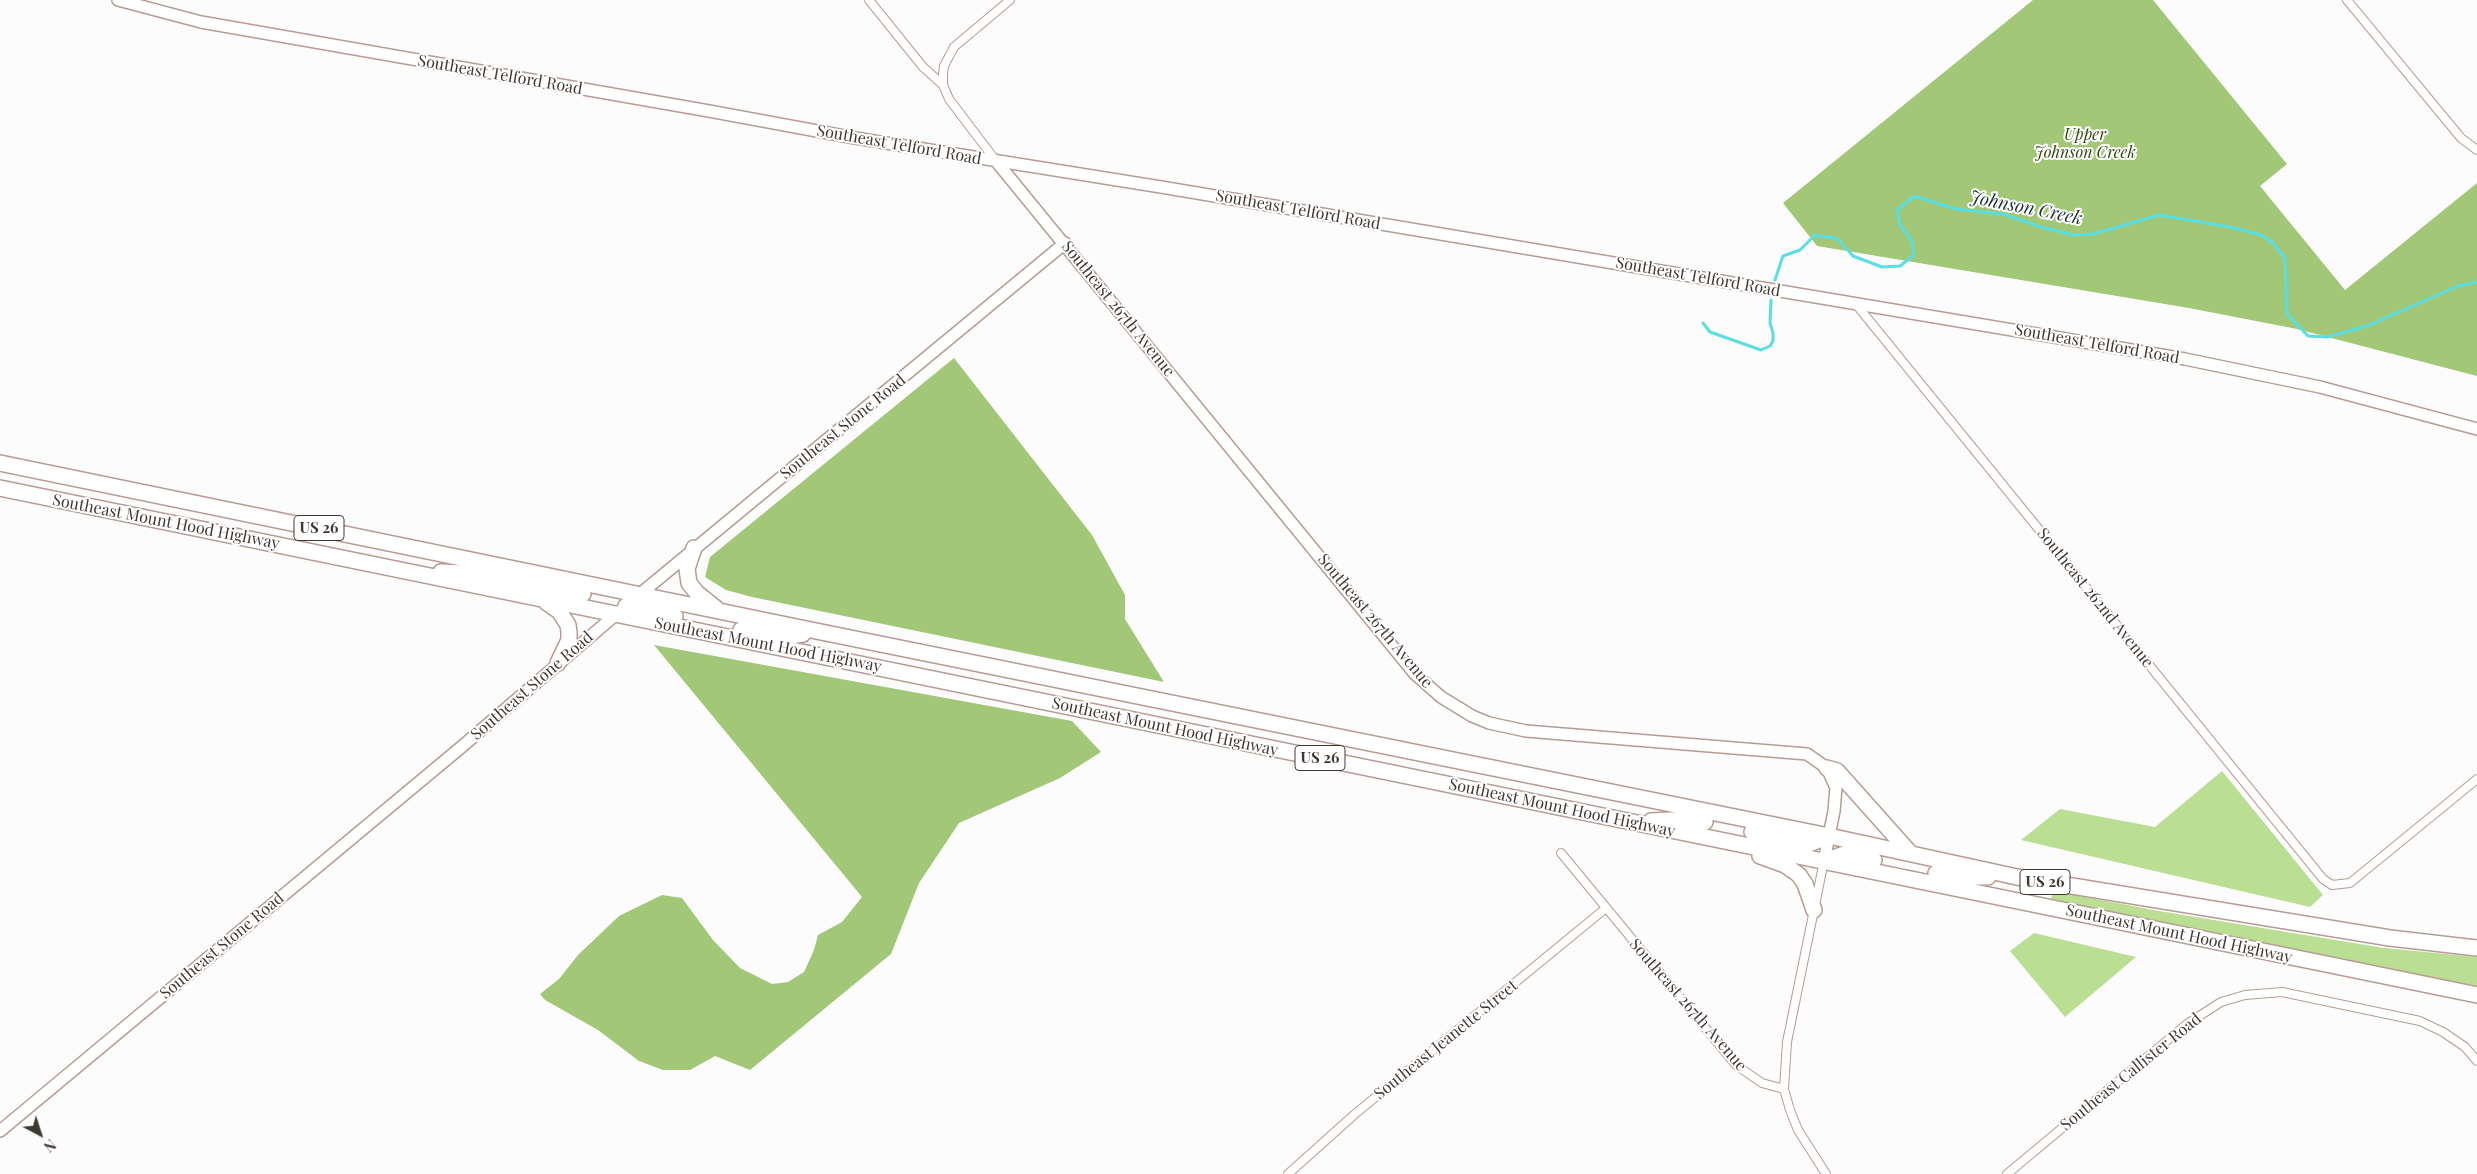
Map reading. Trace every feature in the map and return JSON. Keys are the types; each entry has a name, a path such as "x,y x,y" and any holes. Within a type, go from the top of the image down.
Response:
{"highway":[{"name":"Southeast Mount Hood Highway","path":"0,463 627,605 1630,822 2477,995"},
{"name":"Southeast Mount Hood Highway","path":"0,488 543,600 720,612 1829,836 2016,877 2381,937 2477,948"},
{"path":"694,548 687,569 689,583 697,593 720,612"},
{"path":"419,574 448,571 485,574 753,632 792,636 816,631"},
{"path":"543,600 559,611 568,625 569,640 558,663"},
{"path":"1827,768 1838,771 1912,855"},
{"path":"1630,822 1690,818 1809,844 1829,836"},
{"path":"1724,842 1794,870 1805,884 1814,910"},
{"path":"1824,861 1844,854 1954,877 2016,877"}],"street":[{"name":"Southeast Telford Road","path":"118,0 201,22 718,112 854,138 1161,186 2253,372 2381,402 2477,430"},
{"path":"869,0 923,67 943,85 955,108 996,161"},
{"path":"943,85 944,66 954,47 1010,0"},
{"path":"2347,0 2461,138 2477,150"},
{"name":"Southeast 267th Avenue","path":"996,161 1065,243 1415,674 1449,703 1489,723 1521,730 1790,751 1807,754 1827,768"},
{"name":"Southeast Stone Road","path":"0,1131 459,749 694,548 827,442 1065,243"},
{"name":"Southeast 262nd Avenue","path":"1855,303 2324,879 2332,885 2340,886 2350,883 2364,874 2477,779"},
{"path":"1826,1174 1798,1130 1784,1089 1787,1042 1836,798 1834,783 1827,768"},
{"name":"Southeast 267th Avenue","path":"1561,853 1736,1065 1762,1083 1784,1089"},
{"name":"Southeast Jeanette Street","path":"1288,1174 1356,1114 1606,908"},
{"name":"Southeast Callister Road","path":"2007,1174 2187,1024 2221,1002 2245,995 2282,992 2420,1021 2443,1032 2465,1048 2477,1061"}],"green space":[{"name":"Upper Johnson Creek","path":"2033,0 2153,0 2287,164 2260,186 2345,290 2477,183 2477,376 2297,329 2189,308 1817,246 1783,203"},
{"path":"954,358 1092,535 1125,595 1125,619 1164,682 752,597 726,590 705,577 710,557"},
{"path":"654,645 1072,721 1101,752 1060,778 959,823 919,883 891,954 750,1070 715,1056 690,1070 663,1070 639,1061 598,1030 545,1000 540,994 559,979 578,955 619,916 662,895 682,898 713,940 740,968 772,984 788,982 804,972 814,950 818,935 842,922 862,897"},
{"path":"2222,771 2323,895 2310,907 2021,840 2060,809 2155,827"},
{"path":"2053,891 2159,911 2384,948 2477,957 2477,988 2051,899"},
{"path":"2034,933 2136,957 2065,1017 2010,951"}],"waterway":[{"name":"Johnson Creek","path":"1775,280 1783,256 1800,250 1815,235 1838,239 1853,256 1882,267 1900,266 1914,255 1911,239 1900,225 1897,210 1914,196 1956,209 2003,214 2041,227 2073,235 2093,234 2159,215 2230,227 2261,235 2273,243 2285,259 2287,314 2308,336 2327,337 2367,326 2458,286 2477,282"},
{"name":"Johnson Creek","path":"1703,323 1710,332 1761,350 1770,346 1773,341 1770,323 1771,300"}]}
